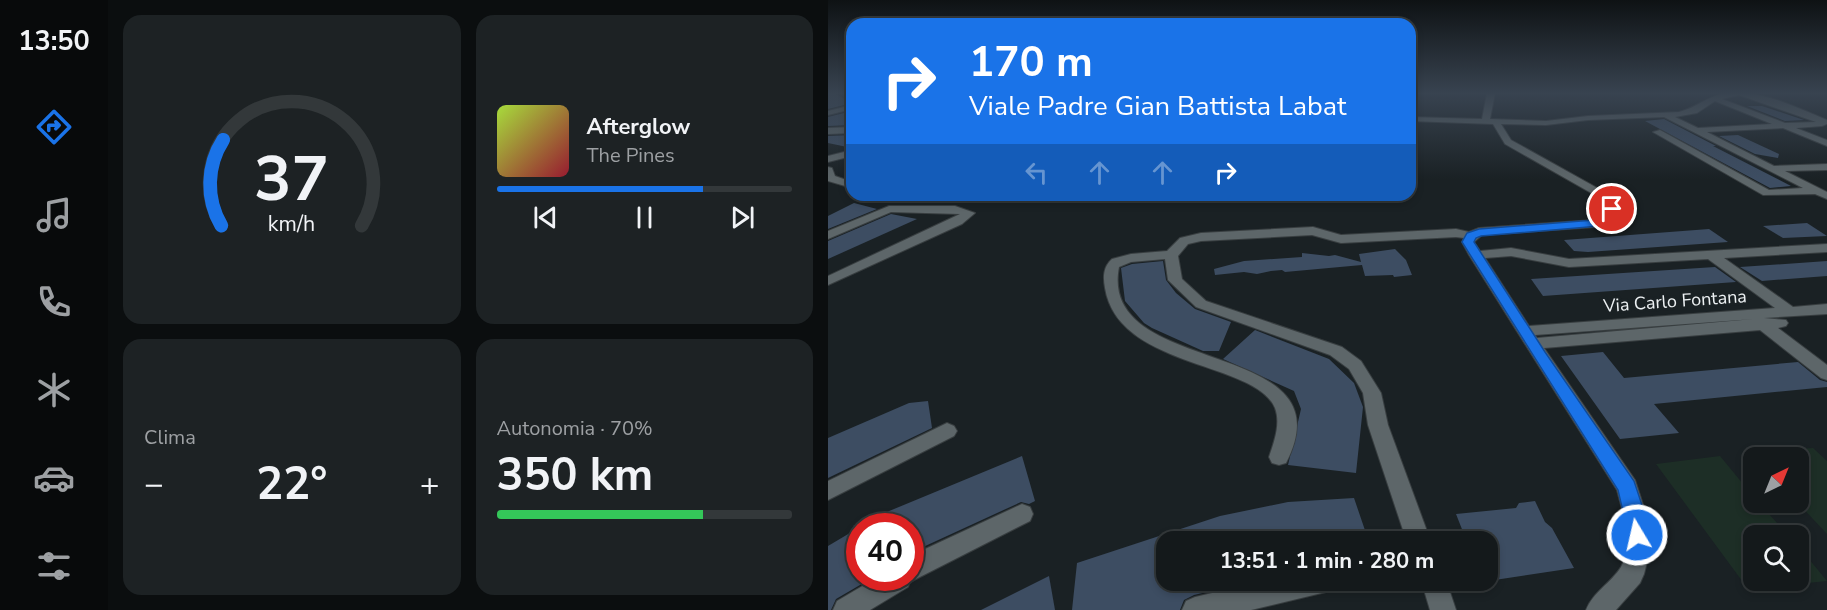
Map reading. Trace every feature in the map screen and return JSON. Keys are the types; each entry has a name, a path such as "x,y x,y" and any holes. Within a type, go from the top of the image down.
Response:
{"street":[{"path":"1279,457 1287,436 1287,415 1277,396 1252,379 1196,359 1143,333 1120,311 1111,291 1114,263 1125,259 1171,255 1184,241 1201,237 1313,231 1341,239 1456,233 1471,236 1489,231 1585,226 1606,219 1612,209 1604,196 1508,142 1491,121"},
{"path":"1504,121 1559,121"},
{"path":"1678,121 1822,193"},
{"path":"1775,121 1827,143"},
{"path":"1695,130 1825,125"},
{"path":"828,133 846,130"},
{"path":"1657,132 1767,193 1822,193"},
{"path":"1689,150 1731,148"},
{"path":"828,149 846,152"},
{"path":"828,159 846,154"},
{"path":"1773,169 1827,166"},
{"path":"828,170 830,178 846,183"},
{"path":"828,235 889,209 955,209 969,213 958,221 828,281"},
{"path":"1471,236 1468,242 1476,255 1627,487 1637,520 1638,550 1631,574 1600,610"},
{"path":"1476,255 1511,252 1569,264 1827,248"},
{"path":"1171,255 1175,279 1201,304 1336,351 1355,366 1372,393 1378,425 1415,531"},
{"path":"1711,255 1796,316"},
{"name":"Via Carlo Fontana","path":"1529,338 1796,316 1827,309"},
{"name":"Via Carlo Fontana","path":"1796,316 1827,319"},
{"path":"1757,319 1827,374"},
{"path":"828,491 947,431"},
{"path":"924,562 1022,514"},
{"path":"846,610 877,591"},
{"path":"1195,610 1278,591"},
{"path":"1436,591 1443,610"}],"green space":[{"path":"1809,448 1813,448 1827,461 1827,534 1807,513"},
{"path":"1720,456 1743,484 1743,513 1768,513 1779,525 1743,525 1743,582 1656,464"},
{"path":"1809,559 1827,581 1809,583"}],"building":[{"path":"828,121 846,121 846,125 828,126"},
{"path":"1646,121 1669,121 1791,186 1770,188"},
{"path":"846,135 846,147 828,143 828,136"},
{"path":"1738,135 1779,154 1778,158 1755,154 1719,136"},
{"path":"854,203 877,209 828,229 828,216"},
{"path":"891,214 917,219 828,259 828,241"},
{"path":"1807,223 1827,236 1783,238 1763,226"},
{"path":"1709,229 1728,242 1588,252 1574,251 1564,240"},
{"path":"1395,249 1406,260 1412,275 1365,276 1362,265 1285,272 1282,270 1257,274 1244,272 1215,275 1214,269 1244,261 1302,257 1302,253 1335,255 1361,262 1359,254"},
{"path":"1163,261 1166,280 1176,293 1195,309 1231,322 1219,351 1203,351 1152,328 1144,323 1125,301 1121,268 1132,264"},
{"path":"1827,261 1827,276 1762,281 1740,267"},
{"path":"1715,267 1736,282 1543,296 1531,279"},
{"path":"1255,330 1329,359 1354,383 1363,407 1356,473 1288,465 1301,409 1294,391 1223,359"},
{"path":"1603,352 1624,378 1798,362 1820,380 1827,382 1827,387 1654,404 1679,433 1620,439 1561,356"},
{"path":"928,401 932,428 828,478 828,438 909,403"},
{"path":"1022,456 1035,501 1029,504 1021,502 924,547 924,513 884,513"},
{"path":"1354,498 1365,531 1174,531 1220,516 1288,502"},
{"path":"1535,501 1545,522 1552,528 1574,568 1498,579 1498,531 1463,531 1456,514 1516,508 1519,503"},
{"path":"846,535 846,591 850,591 836,599 831,610 828,610 828,546"},
{"path":"1156,537 1156,591 1211,591 1184,600 1180,610 1072,610 1077,563"},
{"path":"1049,576 1055,610 981,610"}],"route":[{"path":"1612,209 1611,215 1606,219 1585,226 1479,232 1471,236 1468,242 1627,487 1637,520 1637,535"}]}
